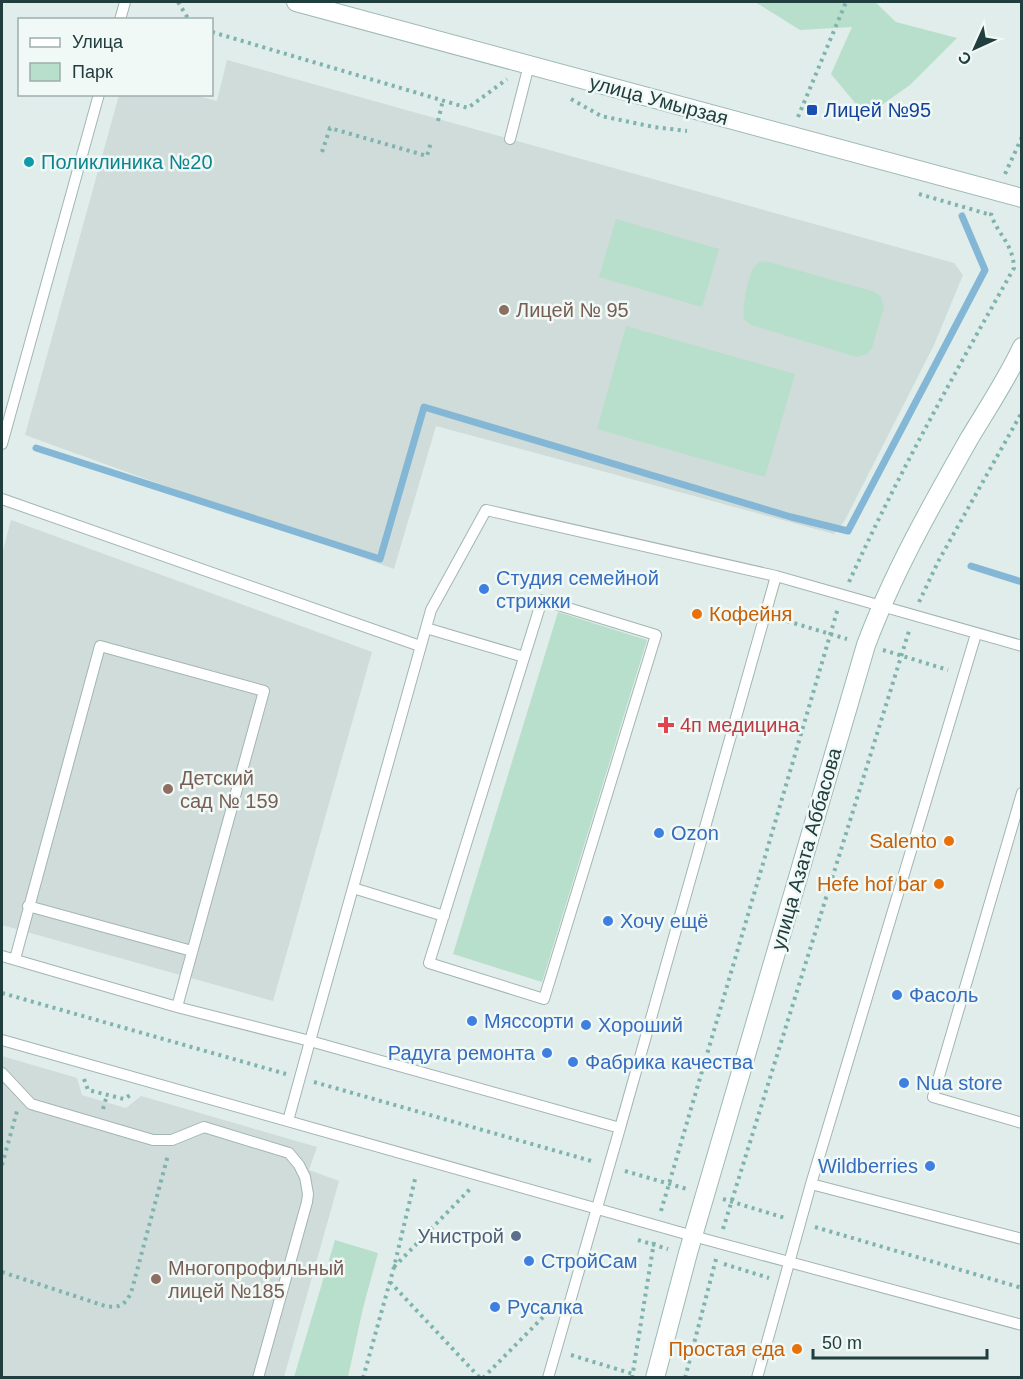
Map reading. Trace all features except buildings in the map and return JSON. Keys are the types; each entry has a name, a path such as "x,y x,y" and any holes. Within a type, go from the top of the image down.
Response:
{"street":[{"name":"улица Умырзая","path":"296,2 1022,198"},
{"name":"улица Азата Аббасова","path":"655,1377 705,1194 866,645 880,607 946,481 1022,347"}],"lane":[{"path":"121,18 125,2"},
{"path":"510,139 529,65"},
{"path":"2,444 98,96"},
{"path":"2,499 420,646"},
{"path":"288,1121 431,610 486,510 776,576 1022,646"},
{"path":"548,1377 776,576"},
{"path":"542,600 656,635 544,999 429,963 524,657 542,600"},
{"path":"426,628 524,657"},
{"path":"757,1377 811,1184 976,633"},
{"path":"15,959 100,646 264,691 177,1007"},
{"path":"1022,793 933,1097 1022,1123"},
{"path":"353,888 444,916"},
{"path":"28,906 192,951"},
{"path":"2,956 177,1007 310,1041 620,1128"},
{"path":"2,1040 656,1226 1022,1325"},
{"path":"2,1073 21,1096 31,1104 153,1140 172,1140 204,1127 289,1153 305,1177 307,1202 258,1377"},
{"path":"811,1184 1022,1239"}],"path":[{"path":"178,2 188,18"},
{"path":"798,117 846,2"},
{"path":"213,32 468,108 508,78 525,83"},
{"path":"565,96 601,116 654,127 688,131"},
{"path":"438,121 442,100"},
{"path":"322,152 330,128 427,156 431,142"},
{"path":"1003,181 1010,159 1022,137"},
{"path":"912,192 991,215"},
{"path":"556,1350 633,1376 656,1226 842,596 871,533 934,411 1014,268 1014,254 996,229 991,215 995,203"},
{"path":"1014,268 1022,270"},
{"path":"685,1377 719,1242 913,616 939,560 1022,412"},
{"path":"2,993 609,1166 1022,1288"},
{"path":"105,1102 107,1095"},
{"path":"2,1165 21,1096"},
{"path":"2,1272 105,1306 117,1307 126,1302 172,1140"},
{"path":"363,1377 394,1267 417,1171"},
{"path":"394,1267 472,1187"},
{"path":"390,1281 481,1377 575,1285"}],"shaded area":[{"name":"Лицей № 95","path":"227,60 954,263 963,275 934,345 845,520 834,534 436,426 394,569 25,435 119,96 198,96 217,101"},
{"name":"Детский сад № 159","path":"11,520 372,652 273,1001 2,925 2,554"},
{"name":"Многопрофильный лицей №185","path":"2,1056 77,1078 82,1095 105,1102 126,1108 141,1096 317,1147 309,1170 339,1181 284,1377 2,1377"}],"green space":[{"path":"755,2 875,2 896,22 957,38 910,85 866,116 831,74 852,27 800,30"},
{"path":"616,219 719,249 702,307 599,277"},
{"path":"765,261 875,292 881,297 884,307 872,348 867,354 857,357 751,325 744,319 750,275 756,265"},
{"path":"626,326 795,374 765,477 597,429"},
{"path":"558,612 647,640 542,982 453,954"},
{"path":"335,1240 378,1253 348,1377 294,1377"}],"waterway":[{"path":"36,448 380,559 424,407 791,517 848,531 985,270 962,216"},
{"path":"971,566 1022,582"}],"place":[{"name":"Лицей №95","path":"812,110"},
{"name":"Поликлиника №20","path":"29,162"},
{"name":"Лицей № 95","path":"504,310"},
{"name":"Студия семейной стрижки","path":"484,589"},
{"name":"Кофейня","path":"697,614"},
{"name":"4п медицина","path":"666,725"},
{"name":"Детский сад № 159","path":"168,789"},
{"name":"Ozon","path":"659,833"},
{"name":"Salento","path":"949,841"},
{"name":"Hefe hof bar","path":"939,884"},
{"name":"Хочу ещё","path":"608,921"},
{"name":"Фасоль","path":"897,995"},
{"name":"Мяссорти","path":"472,1021"},
{"name":"Хороший","path":"586,1025"},
{"name":"Радуга ремонта","path":"547,1053"},
{"name":"Фабрика качества","path":"573,1062"},
{"name":"Nua store","path":"904,1083"},
{"name":"Wildberries","path":"930,1166"},
{"name":"Унистрой","path":"516,1236"},
{"name":"СтройСам","path":"529,1261"},
{"name":"Многопрофильный лицей №185","path":"156,1279"},
{"name":"Русалка","path":"495,1307"},
{"name":"Простая еда","path":"797,1349"}]}
